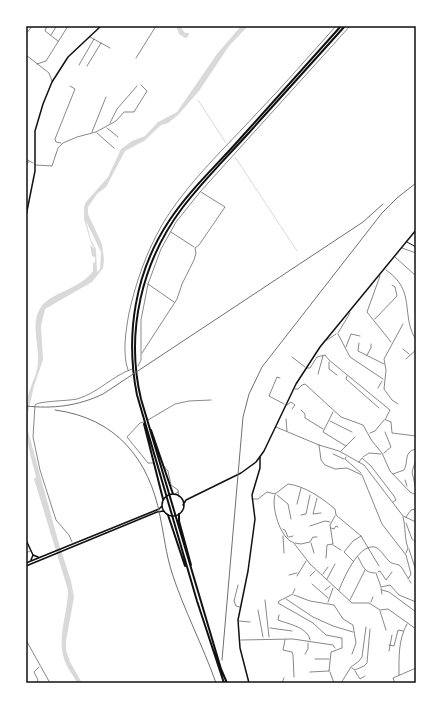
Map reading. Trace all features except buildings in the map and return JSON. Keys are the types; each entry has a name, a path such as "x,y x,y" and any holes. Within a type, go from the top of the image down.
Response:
{"highway":[{"path":"163,499 148,444 132,363 132,328 139,291 153,251 169,221 197,186 342,26"},
{"path":"197,601 140,394 135,363 135,330 143,287 154,256 172,222 190,197 345,26"},
{"path":"135,384 152,449 221,669 227,683"},
{"path":"148,423 157,444 166,475 174,494"},
{"path":"179,514 179,521 206,620"},
{"path":"168,515 224,683"}],"main road":[{"path":"26,216 35,165 35,131 52,82 68,57 101,26"},
{"path":"186,500 174,494 168,494 163,499 162,506 168,515 173,516 179,514 183,510 183,505 186,500 241,474 253,465 260,457 294,389 325,339 380,275 416,230"},
{"path":"249,683 239,639 238,620 248,571 255,519 252,492 261,463 260,457"},
{"path":"180,498 183,505"},
{"path":"64,549 159,509 162,506"},
{"path":"26,565 157,512 164,511"},
{"path":"26,540 33,555 26,565"},
{"path":"30,561 56,552"},
{"path":"33,555 40,557"}],"street":[{"path":"26,34 32,26"},
{"path":"47,26 45,31 59,42"},
{"path":"37,64 46,61 68,26"},
{"path":"136,58 156,26"},
{"path":"128,370 126,362 126,336 132,296 141,268 162,225 174,206 336,26"},
{"path":"73,544 69,535 56,520 40,470 33,437 35,405 39,402 62,402 89,395 140,364 141,320 148,284 161,249 171,231 200,192 350,26"},
{"path":"50,36 56,27"},
{"path":"89,37 110,48"},
{"path":"79,65 94,39"},
{"path":"87,66 101,43"},
{"path":"26,55 49,73 52,82"},
{"path":"63,144 56,142 55,140 75,90 70,86"},
{"path":"110,124 117,109 137,86"},
{"path":"26,159 35,165 52,166 58,148 63,144 77,136 96,132 106,127 116,121 124,112 134,112 147,91 141,86"},
{"path":"91,133 106,97"},
{"path":"106,127 118,137"},
{"path":"96,132 114,148"},
{"path":"26,162 31,162"},
{"path":"141,355 175,302 194,260 195,248 199,245 225,207 200,192"},
{"path":"171,231 195,248"},
{"path":"407,242 416,247"},
{"path":"402,248 416,253"},
{"path":"395,257 416,276"},
{"path":"385,269 396,279 404,291 409,324 416,339"},
{"path":"380,275 373,299 367,310 368,315 392,342"},
{"path":"148,284 175,302"},
{"path":"374,320 397,296 395,287 392,286"},
{"path":"325,339 338,334 347,320 350,309"},
{"path":"378,388 386,372 384,357 403,324"},
{"path":"338,334 350,357 383,380 384,390 392,401 398,404"},
{"path":"345,348 351,334 360,336"},
{"path":"359,343 358,351 385,364"},
{"path":"367,356 371,348 371,344"},
{"path":"403,349 410,354"},
{"path":"406,359 416,350"},
{"path":"292,357 306,368 310,368 317,357 323,355"},
{"path":"323,355 374,396 390,411 385,420 374,432 369,433"},
{"path":"318,374 318,368 323,355"},
{"path":"329,360 329,369 337,376"},
{"path":"348,375 346,379 379,408"},
{"path":"280,378 277,377 269,396 286,404"},
{"path":"294,389 298,389 302,384 306,384 334,411 348,420 363,425 369,433 372,441 383,454 392,474 406,488 416,495"},
{"path":"370,401 374,396"},
{"path":"180,498 179,491 171,485 166,466 161,463 148,463 127,438 128,434 140,423 169,410 175,404 186,401 211,400"},
{"path":"284,408 291,402 295,405 292,409"},
{"path":"301,410 305,414 305,418 324,430 324,433 346,446"},
{"path":"324,430 334,411"},
{"path":"286,419 287,432"},
{"path":"329,420 352,432"},
{"path":"385,420 391,422 392,433 416,436"},
{"path":"275,426 319,445 341,452 359,462 368,469 391,503 403,516 416,522"},
{"path":"359,462 369,453 383,454 391,447 385,432"},
{"path":"341,452 355,437"},
{"path":"319,445 321,460 325,465 335,469 347,468 362,475"},
{"path":"392,474 405,469 406,455 410,451 416,449"},
{"path":"333,454 345,459 362,475 382,524 406,555 411,574 408,579"},
{"path":"362,458 371,466 394,496 396,500 391,503"},
{"path":"416,459 412,473 416,489"},
{"path":"405,480 407,485 406,488"},
{"path":"284,553 283,535 274,507 275,494 288,484 301,487 311,494 322,497 335,509 336,515 330,527 333,536 332,544 328,545 326,558"},
{"path":"297,504 301,487"},
{"path":"174,494 179,491"},
{"path":"252,499 258,499 268,492 275,494 288,504 291,519"},
{"path":"301,516 306,514 311,494"},
{"path":"317,496 312,513 314,515 321,513"},
{"path":"405,518 411,510 416,509"},
{"path":"336,515 361,536 379,566"},
{"path":"403,516 404,537 416,571"},
{"path":"310,526 325,521 332,522"},
{"path":"404,522 412,538 416,542"},
{"path":"330,527 332,529 336,526 338,527"},
{"path":"281,529 285,530 288,537"},
{"path":"283,535 299,544 310,542 314,537 317,537"},
{"path":"286,538 293,536"},
{"path":"354,562 344,552 353,541 361,536"},
{"path":"293,542 306,560 331,585 350,601 355,604 370,603 380,610 386,630"},
{"path":"310,542 314,553"},
{"path":"332,544 341,550"},
{"path":"339,591 345,576 362,551 375,547 390,562 401,567 411,583"},
{"path":"406,555 408,548"},
{"path":"26,553 31,550"},
{"path":"358,556 365,570 369,572 380,572 386,580 392,572"},
{"path":"297,576 306,560"},
{"path":"326,580 335,564"},
{"path":"322,575 328,567"},
{"path":"310,576 316,570"},
{"path":"350,601 365,570"},
{"path":"289,574 298,573"},
{"path":"376,573 382,594"},
{"path":"312,584 328,598"},
{"path":"238,585 234,601 236,606 240,607"},
{"path":"325,590 331,585"},
{"path":"381,587 391,585 404,597 416,602"},
{"path":"327,603 334,587"},
{"path":"295,589 292,594 278,603 313,623 326,635 342,638 342,647 331,652 329,659 328,671 334,678 334,683"},
{"path":"382,590 389,592 416,612"},
{"path":"292,594 310,601 334,605 343,619 353,625 356,644 352,654"},
{"path":"370,603 373,597"},
{"path":"285,598 313,617 333,626 355,632"},
{"path":"265,600 269,639"},
{"path":"380,610 388,608 407,624 416,629"},
{"path":"258,610 263,639"},
{"path":"279,615 278,620 301,629 310,637 310,641"},
{"path":"238,620 250,622"},
{"path":"399,675 399,650 403,631 407,624"},
{"path":"269,629 271,627 292,631"},
{"path":"341,683 351,666 362,657 366,628"},
{"path":"354,670 364,666 368,660 370,629"},
{"path":"389,645 394,646 398,629 403,631"},
{"path":"389,651 392,635"},
{"path":"239,639 285,639 310,641 333,645 336,650"},
{"path":"285,639 282,648 283,650 293,653 294,677"},
{"path":"26,640 49,683"},
{"path":"305,654 308,650 308,641"},
{"path":"315,659 329,659"},
{"path":"37,683 38,680 34,672 40,666"},
{"path":"351,666 358,678 361,679 365,676"},
{"path":"395,683 393,678 416,668"},
{"path":"310,672 328,671"},
{"path":"282,683 284,678"}],"shaded area":[{"path":"176,26 182,26 185,33 189,33 188,37 185,38 179,34"},
{"path":"241,26 248,26 229,46 199,91 178,115 168,123 161,125 144,141 125,151 106,187 97,194 88,207 88,214 102,244 104,259 103,268 92,282 45,309 41,326 43,360 34,386 28,413 28,431 59,544 71,581 74,597 66,641 66,650 70,662 82,683 77,683 66,664 62,646 68,590 34,479 36,477 27,436 25,416 26,406 38,365 35,326 36,320 41,307 46,302 81,282 93,271 95,257 92,256 90,245 95,249 91,243 84,219 84,207 86,202 108,177 121,149 132,141 145,136 158,122 177,112 217,54","holes":["86,221 101,252 100,269 97,272 96,249 91,240"]}],"waterway":[{"path":"198,100 226,143"},
{"path":"235,157 297,251"}],"railway":[{"path":"222,660 243,417 249,394 262,367 382,213 397,198 416,183"},
{"path":"26,406 65,406 103,394 363,222 383,204"},
{"path":"55,410 77,415 96,422 112,432 126,445 138,460 148,477 155,495 172,573 216,683"}]}
